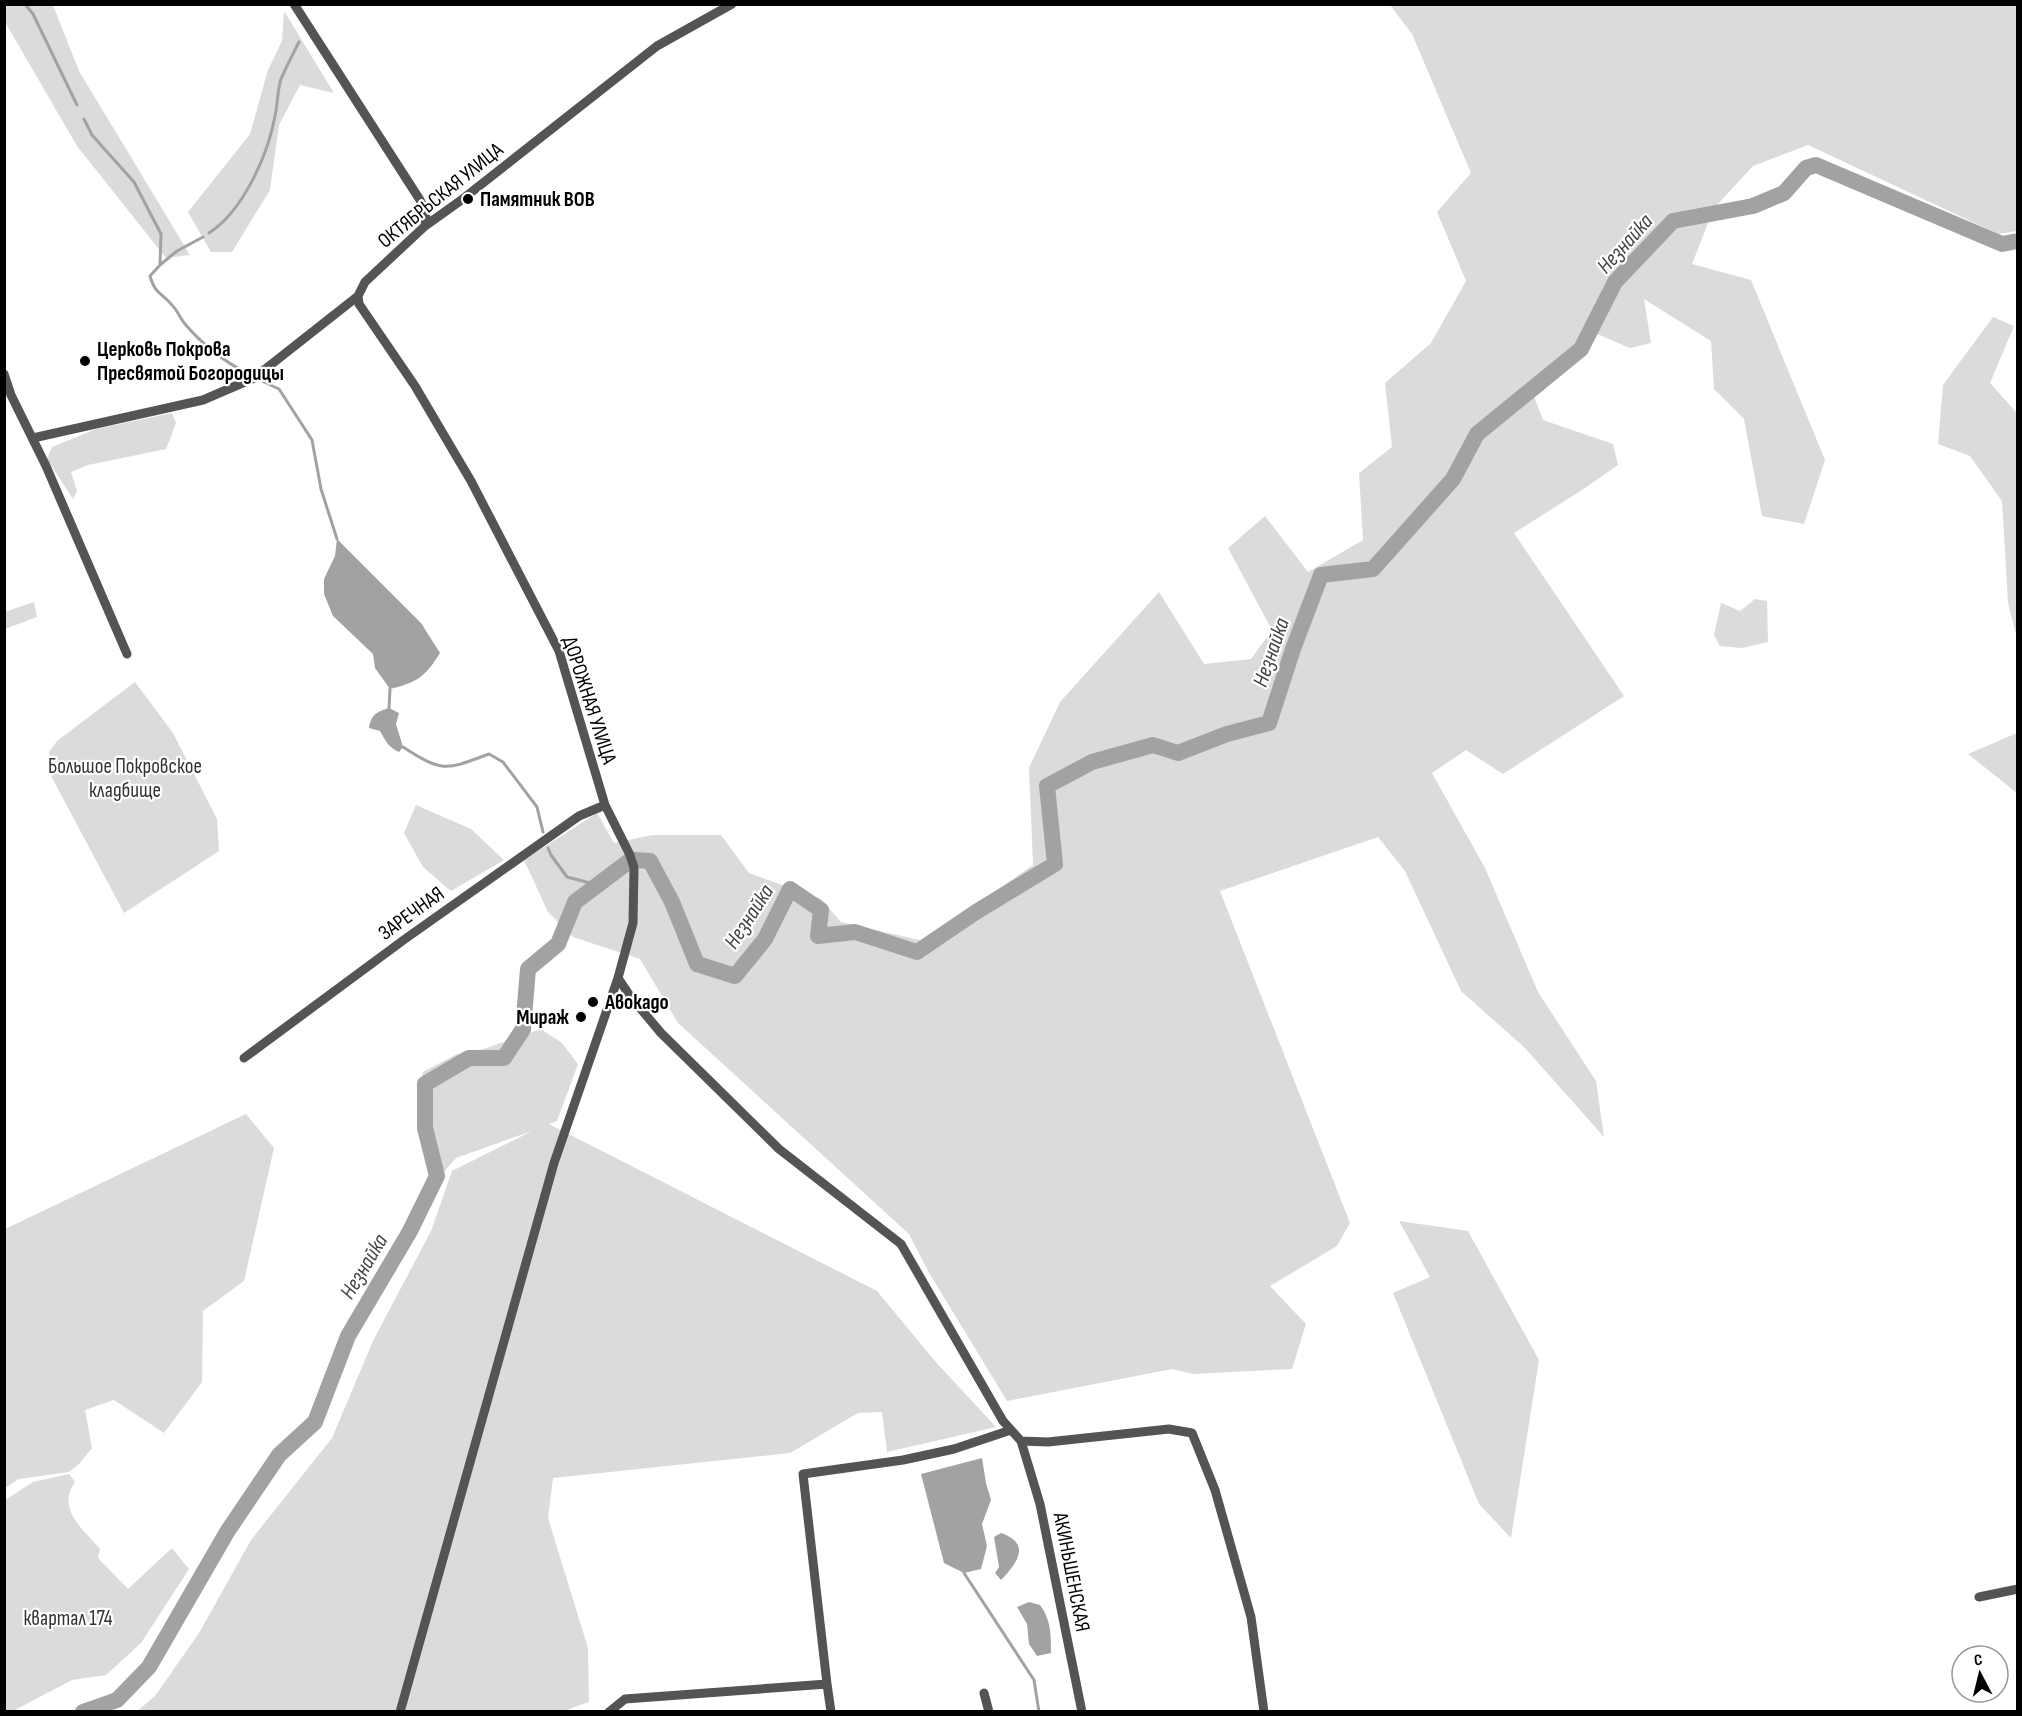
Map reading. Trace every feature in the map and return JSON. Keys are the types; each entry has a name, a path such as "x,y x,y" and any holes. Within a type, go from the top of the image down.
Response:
{"street":[{"path":"294,4 420,200 426,212 425,226"},
{"name":"ОКТЯБРЬСКАЯ УЛИЦА","path":"33,438 203,400 254,378 358,296 365,282 425,226 657,46 732,4"},
{"name":"ДОРОЖНАЯ УЛИЦА","path":"358,296 359,304 415,386 471,481 559,651 604,805 630,855 634,868 635,894 633,923 618,978 554,1163 400,1712"},
{"path":"4,374 11,395 33,438 127,654"},
{"name":"ЗАРЕЧНАЯ","path":"244,1058 405,939 579,816 604,805"},
{"path":"618,978 661,1033 779,1149 901,1244 1003,1421 1021,1441 1048,1442 1169,1429 1192,1433 1215,1490 1251,1617 1263,1712"},
{"path":"831,1712 803,1474 903,1460 954,1449 1011,1430"},
{"name":"АКИНЬШЕНСКАЯ","path":"1021,1441 1040,1504 1082,1712"},
{"path":"1978,1597 2018,1589"},
{"path":"609,1712 625,1699 827,1684"},
{"path":"984,1693 989,1712"}],"green space":[{"path":"4,5 53,5 79,71 190,255 166,258 77,146 5,22"},
{"path":"1390,5 2017,5 2017,231 1998,234 1808,145 1753,166 1714,208 1692,264 1751,280 1825,460 1804,524 1762,516 1744,419 1714,389 1711,341 1644,299 1651,343 1630,348 1590,331 1529,383 1543,420 1613,444 1618,465 1514,533 1624,696 1503,774 1466,750 1432,773 1485,868 1538,992 1596,1081 1604,1137 1525,1048 1461,991 1405,871 1378,837 1220,891 1350,1223 1337,1246 1270,1286 1306,1324 1292,1369 1193,1374 1172,1369 1007,1401 928,1271 909,1234 678,1023 640,959 573,937 548,912 524,860 597,813 614,843 652,835 721,835 749,873 821,899 841,922 924,941 1033,865 1029,768 1060,702 1159,592 1204,664 1251,659 1272,630 1228,548 1265,516 1308,572 1363,540 1359,473 1392,447 1385,383 1431,343 1466,281 1437,212 1471,173 1412,34"},
{"path":"284,11 334,93 300,85 279,125 270,190 232,252 211,252 188,212 250,134 268,70 282,41"},
{"path":"1993,317 2014,326 1990,383 2017,413 2017,638 2008,603 2002,501 1970,456 1938,444 1943,385"},
{"path":"172,413 176,423 166,449 88,465 71,472 77,491 73,499 47,459 52,447 96,429"},
{"path":"1755,599 1767,601 1768,642 1742,648 1720,646 1714,635 1721,603 1740,611"},
{"path":"34,602 37,617 5,629 5,612"},
{"name":"Большое Покровское кладбище","path":"135,682 173,733 217,819 219,851 124,913 49,772 49,752 57,741"},
{"path":"2017,733 2017,793 1968,754"},
{"path":"416,805 471,829 504,860 451,891 423,867 404,833"},
{"path":"541,1029 562,1043 578,1064 557,1121 549,1124 877,1291 934,1360 996,1427 887,1452 882,1412 858,1413 790,1453 553,1478 548,1518 588,1648 589,1702 561,1712 136,1712 155,1696 199,1633 251,1540 332,1438 373,1341 431,1231 452,1171 532,1131 456,1158 443,1173 431,1177 419,1122 418,1096 423,1072 457,1054 478,1051"},
{"path":"246,1114 274,1148 244,1281 203,1311 202,1382 164,1433 114,1400 85,1410 92,1448 80,1463 69,1472 19,1479 5,1488 5,1229"},
{"path":"1399,1221 1468,1231 1539,1360 1511,1538 1479,1504 1393,1293 1430,1277"},
{"name":"квартал 174","path":"69,1474 75,1482 68,1501 74,1518 100,1549 98,1558 128,1589 172,1548 189,1569 141,1643 106,1675 72,1680 13,1711 5,1711 5,1500 33,1482"}],"shaded area":[{"path":"337,539 421,623 440,653 430,668 414,681 390,689 375,668 373,654 333,616 324,594 324,579 335,556"},
{"path":"389,708 399,713 396,724 403,747 399,752 390,746 380,731 369,728 375,715"},
{"path":"982,1458 991,1500 982,1524 987,1546 981,1569 964,1573 944,1563 921,1474"},
{"path":"1001,1533 1011,1537 1019,1548 1019,1554 1001,1580 995,1573 999,1567 994,1537"},
{"path":"1029,1602 1040,1605 1046,1616 1051,1653 1037,1656 1029,1644 1027,1624 1017,1607"}],"waterway":[{"path":"25,4 33,14 77,105"},
{"path":"209,233 233,211 252,181 272,131 281,79 299,42"},
{"path":"84,119 92,135 134,182 161,234 160,265 150,276 154,286 199,339 222,358 247,373"},
{"name":"Незнайка","path":"635,860 650,861 672,902 697,964 735,976 765,939 790,889 821,910 818,936 855,932 917,952 976,912 1055,864 1047,786 1092,762 1153,745 1178,753 1227,734 1269,723 1293,649 1321,575 1373,569 1453,479 1477,434 1581,349 1615,282 1673,221 1753,206 1784,193 1806,168 1816,165 2002,244 2018,241"},
{"path":"160,265 177,251 203,237"},
{"path":"262,381 279,389 312,440 321,489 337,539"},
{"path":"389,708 390,689"},
{"path":"403,747 436,765 453,766 489,754 503,762 537,807 543,832"},
{"path":"548,848 567,877 598,885"},
{"name":"Незнайка","path":"83,1712 117,1700 149,1667 227,1532 279,1455 315,1422 348,1336 410,1231 437,1176 425,1128 425,1084 469,1058 504,1058 523,1029 528,969 558,944 575,902 628,862"},
{"path":"964,1573 1034,1680 1039,1712"}],"place":[{"name":"Памятник ВОВ","path":"468,199"},
{"name":"Церковь Покрова Пресвятой Богородицы","path":"85,361"},
{"name":"Авокадо","path":"593,1002"},
{"name":"Мираж","path":"581,1017"}]}
